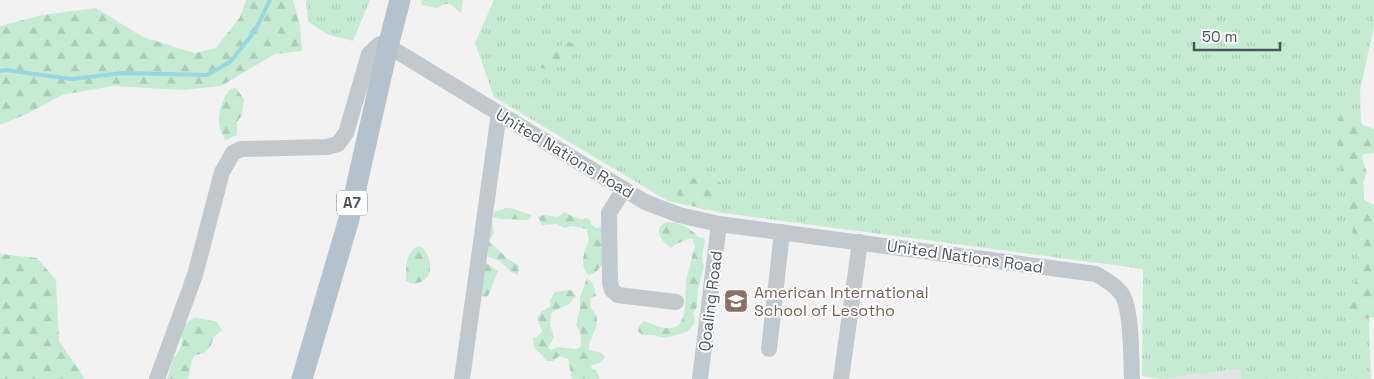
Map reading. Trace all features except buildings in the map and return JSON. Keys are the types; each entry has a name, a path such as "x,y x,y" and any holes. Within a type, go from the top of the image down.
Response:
{"main road":[{"name":"A7","path":"302,379 349,219 400,0"}],"street":[{"path":"158,379 195,275 222,172 233,153 241,149 328,147 338,144 346,133 369,54 380,44 388,46"},
{"name":"United Nations Road","path":"388,46 645,202 679,215 719,224 1096,274 1113,284 1123,296 1127,307 1132,379"},
{"path":"462,379 468,350 499,113"},
{"path":"624,189 609,213 610,283 612,290 618,295 676,302"},
{"name":"Qoaling Road","path":"700,379 719,224"},
{"path":"769,350 782,232"},
{"path":"841,379 860,242"}],"shaded area":[{"path":"1240,369 1241,379 1160,379"}],"green space":[{"path":"246,0 293,0 300,25 302,51 275,54 221,86 182,90 113,86 62,95 27,114 0,125 0,26 42,15 96,8 143,37 194,53 216,48 240,17"},
{"path":"306,0 370,0 353,41 329,35 308,22"},
{"path":"421,0 463,0 461,13 450,4 437,8 422,5"},
{"path":"494,0 1374,0 1374,26 1360,91 1371,379 1241,379 1240,369 1160,379 1142,376 1143,269 723,213 668,201 494,97 475,43"},
{"path":"566,41 574,44 574,53 545,69 536,66 538,59 544,54 554,53"},
{"path":"236,88 244,99 242,115 237,122 237,135 226,140 220,127 219,114 223,101 230,89"},
{"path":"1345,101 1363,125 1374,129 1374,153 1361,155 1367,173 1357,196 1374,205 1374,317 1355,320 1345,300 1362,271 1343,183 1335,130"},
{"path":"687,178 716,180 724,185 715,203 705,210 685,203 678,197 678,187"},
{"path":"511,208 532,215 529,220 493,217 495,211"},
{"path":"565,212 580,219 587,218 596,228 601,227 604,230 601,248 604,261 593,274 588,275 583,263 585,249 589,241 587,229 572,226 564,228 557,224 542,225 538,217 544,215 557,217"},
{"path":"492,221 494,233 489,241 508,259 519,266 518,275 511,272 500,261 489,257 486,239"},
{"path":"667,222 684,226 705,240 702,256 704,267 698,289 697,307 693,313 695,322 685,332 663,338 642,335 638,331 640,324 644,321 660,327 673,328 680,323 685,305 686,277 695,247 692,238 671,248 662,239 659,231 662,225"},
{"path":"420,246 429,258 429,273 423,281 412,284 406,281 407,260 411,251"},
{"path":"0,254 37,258 56,280 59,341 85,379 0,379"},
{"path":"484,261 498,271 488,296 484,297 480,294"},
{"path":"587,278 593,284 596,296 591,298 590,303 597,316 597,323 589,350 602,353 605,357 600,363 592,365 591,368 600,377 598,379 572,379 568,359 559,356 553,361 547,361 534,347 533,338 542,331 537,318 541,312 551,306 550,301 554,292 571,290 576,296 569,304 551,314 550,325 554,337 548,348 551,350 557,347 577,349 581,346 581,335 576,325 580,309 580,297"},
{"path":"194,317 217,322 222,330 214,337 210,347 204,353 196,355 192,360 188,379 167,379 173,360 182,345 181,328"}],"waterway":[{"path":"0,71 5,70 72,79 123,73 207,75 230,62 255,31 270,0"}],"place":[{"name":"American International School of Lesotho","path":"736,301"}]}
